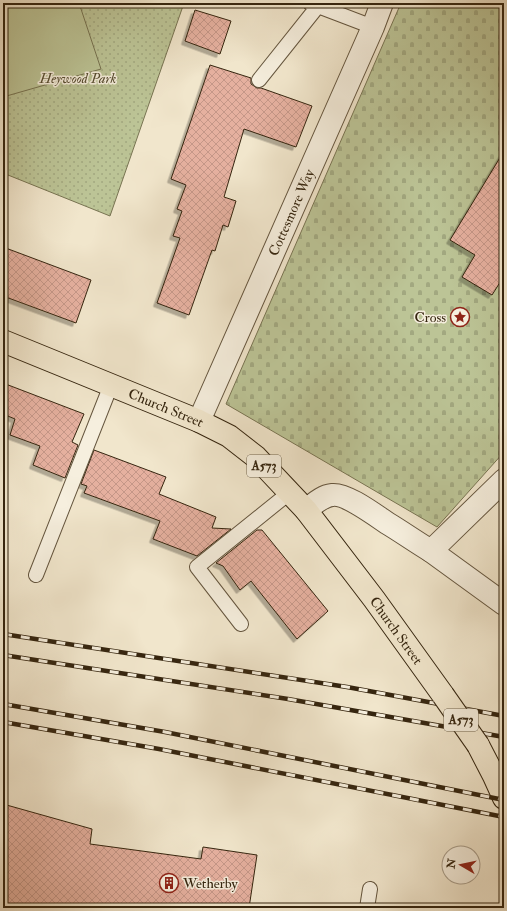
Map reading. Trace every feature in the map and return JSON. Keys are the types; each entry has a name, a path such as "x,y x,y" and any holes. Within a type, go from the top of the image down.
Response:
{"main road":[{"name":"Church Street","path":"3,341 199,421 229,436 256,457 306,510 374,599 478,745 504,798"}],"street":[{"name":"Cottesmore Way","path":"199,421 373,27 382,3"},
{"path":"431,551 504,480"},
{"path":"306,510 325,497 339,495 357,504 431,551 504,604"}],"lane":[{"path":"259,80 314,4 373,27"},
{"path":"36,575 111,385"},
{"path":"241,624 197,567 289,493"},
{"path":"367,908 370,889"}],"green space":[{"name":"Heywood Park","path":"3,3 184,3 110,216 3,173"},
{"path":"3,3 79,3 101,69 3,97"},
{"path":"401,3 504,3 504,452 437,527 226,404"}],"building":[{"path":"195,10 231,21 220,54 185,41"},
{"path":"210,65 251,78 251,84 257,88 261,88 312,106 296,147 244,129 224,197 236,201 228,227 223,225 215,251 212,250 189,315 157,303 180,238 173,236 182,211 177,209 186,185 171,179"},
{"path":"504,151 504,276 492,295 462,277 475,255 450,240"},
{"path":"3,247 91,280 76,323 3,296"},
{"path":"3,383 84,414 72,442 78,445 65,478 33,465 40,446 10,435 15,419 3,414"},
{"path":"94,450 166,477 159,494 216,517 212,528 231,529 197,556 153,539 160,521 84,493 87,486 81,484"},
{"path":"257,530 262,530 328,611 297,639 251,581 240,590 223,566 216,563"},
{"path":"3,804 92,829 90,844 201,859 203,847 257,855 249,908 3,908"}],"railway":[{"path":"3,634 347,687 504,716"},
{"path":"3,655 288,699 504,737"},
{"path":"3,704 165,732 504,800"},
{"path":"3,722 159,749 504,817"}],"place":[{"name":"Cross","path":"460,317"},
{"name":"Wetherby","path":"169,883"}]}
